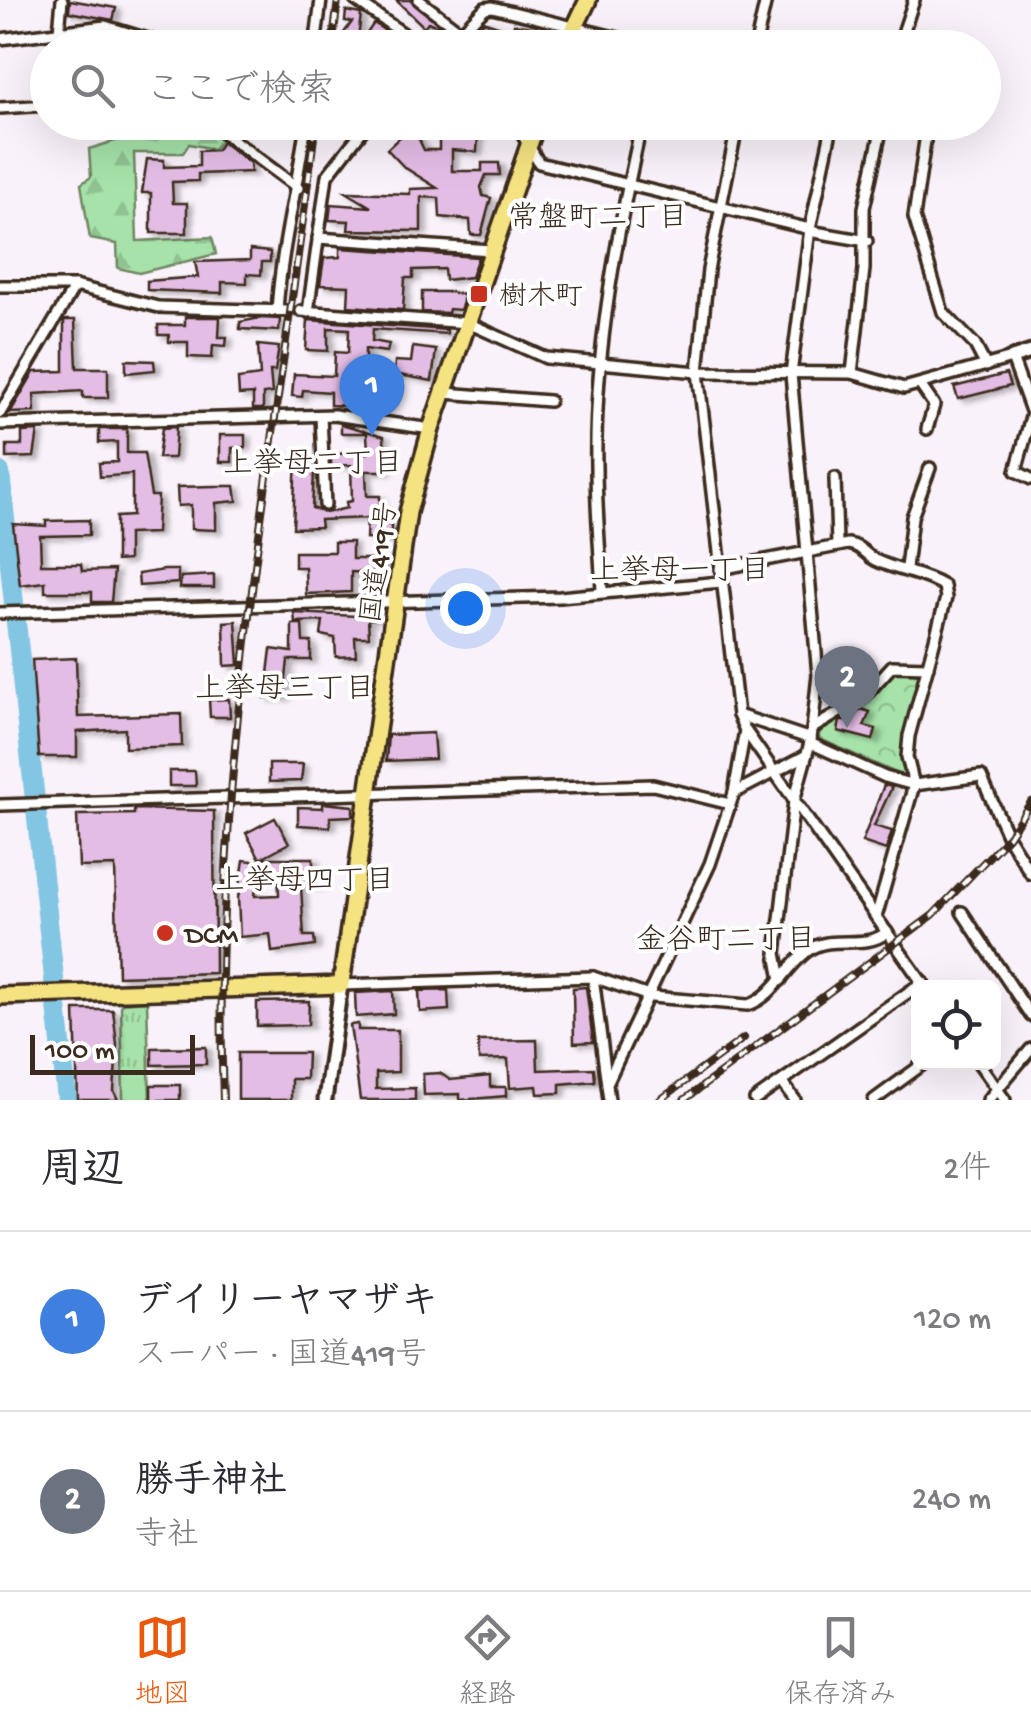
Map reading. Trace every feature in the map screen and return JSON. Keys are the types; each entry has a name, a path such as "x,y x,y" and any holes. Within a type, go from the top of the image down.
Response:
{"highway":[{"path":"572,28 588,0"},
{"name":"国道419号","path":"341,985 408,512 431,429 530,142"},
{"path":"0,996 341,985"}],"street":[{"path":"59,30 62,0"},
{"path":"317,30 321,0"},
{"path":"355,0 398,30"},
{"path":"419,0 458,30"},
{"path":"758,30 766,0"},
{"path":"904,30 914,0"},
{"path":"463,30 492,6 581,30"},
{"path":"72,30 120,30"},
{"path":"0,39 30,35"},
{"path":"0,108 30,106"},
{"path":"233,140 298,188"},
{"path":"0,278 1,286 75,286 158,306 282,311 284,236 298,188 304,140"},
{"path":"353,140 330,167 304,311 468,323 546,358 602,360 698,372 852,373 894,387 921,386 1031,352"},
{"path":"602,591 596,466 602,360 638,140"},
{"path":"734,140 719,207 698,372 738,715 744,730 921,980"},
{"path":"781,980 776,953 794,801 811,736 818,638 791,374 809,230 829,140"},
{"path":"852,373 866,241 864,208 878,140"},
{"path":"926,140 914,217 943,312 974,345 986,366"},
{"path":"530,142 538,163 866,241"},
{"path":"318,238 491,250"},
{"path":"0,413 75,286"},
{"path":"1012,358 1031,414 1016,471 1031,479"},
{"path":"921,386 934,405 928,429"},
{"path":"445,394 549,400"},
{"path":"320,416 325,505"},
{"path":"0,424 320,416 431,429"},
{"path":"906,568 912,517 930,468"},
{"path":"835,478 837,544"},
{"path":"720,569 837,544 858,546 872,559 941,583 946,594 907,747 914,785 876,917"},
{"path":"5,613 396,603 721,582"},
{"path":"811,736 862,699 892,666 928,668"},
{"path":"738,715 811,736 890,779 914,785 981,776 1008,837 1031,874"},
{"path":"608,1081 652,997 710,864 732,798 744,730"},
{"path":"0,805 653,785 732,798 805,756"},
{"path":"962,912 1031,1016"},
{"path":"325,1100 341,985 593,976 652,997 748,1005 758,1002 794,961 815,946 878,939 887,932"},
{"path":"593,976 609,1100"},
{"path":"755,1100 911,994"},
{"path":"988,1100 1002,1096 1031,1049"},
{"path":"874,1100 915,1070"},
{"path":"984,1070 1002,1096"},
{"path":"782,1082 795,1100"}],"green space":[{"path":"119,140 221,140 214,149 189,144 183,153 134,153 137,241 212,237 216,254 139,273 118,268 117,244 90,239 81,184 91,177 89,149"},
{"path":"891,668 922,675 902,749 905,777 820,739 817,733 860,702"},
{"path":"147,1001 150,1100 123,1100 121,1003"}],"building":[{"path":"70,0 116,8 113,20 69,12"},
{"path":"396,0 411,0 444,29 428,22 424,27"},
{"path":"346,11 361,14 359,30 346,30 352,22 345,21"},
{"path":"483,21 509,30 480,30"},
{"path":"514,24 537,30 512,30"},
{"path":"397,140 419,140 424,150 439,150 439,140 478,140 477,152 452,150 452,171 482,171 482,163 499,163 500,175 486,175 481,187 483,196 491,198 481,235 471,235 470,220 440,217 439,198 421,197 421,231 348,230 349,221 329,220 331,204 371,207 346,192 410,194 410,189 437,188 404,167 387,149"},
{"path":"222,142 250,163 251,172 198,174 198,181 172,182 173,203 187,203 187,233 151,233 151,193 142,193 147,159 164,160 164,167 199,166 199,151 217,150"},
{"path":"340,248 478,257 471,277 445,280 444,269 413,270 413,278 405,278 403,310 348,306 349,286 320,285 324,258 340,257"},
{"path":"250,250 270,252 270,262 262,262 261,275 247,274 247,283 222,282 222,293 147,290 147,281 198,277 195,262 250,260"},
{"path":"422,292 451,292 463,295 463,302 460,310 449,309 448,313 422,312"},
{"path":"185,317 220,317 219,337 227,337 226,346 213,345 212,358 188,357 188,342 169,342 169,335 158,335 158,325 185,325"},
{"path":"280,319 279,331 240,329 240,322"},
{"path":"64,320 75,320 77,368 108,368 108,398 83,398 83,391 34,394 35,412 10,413 34,372 64,371"},
{"path":"308,320 447,330 447,334 373,329 372,341 389,344 387,352 365,349 365,368 351,367 350,406 330,405 330,392 303,390 302,397 292,396 294,374 334,376 335,352 348,353 349,329 328,328 328,351 306,350"},
{"path":"258,345 279,347 275,371 270,371 272,393 263,394 263,409 253,409 253,394 239,395 238,379 260,376"},
{"path":"413,347 436,350 432,381 394,374 395,361 411,362"},
{"path":"126,360 154,361 155,370 126,373"},
{"path":"1006,374 1010,386 958,399 954,387"},
{"path":"341,424 384,436 386,471 366,471 367,496 380,496 380,524 391,525 391,540 366,539 367,518 320,520 321,527 293,528 296,456 308,455 308,473 314,473 312,508 326,513 347,508 346,502 352,501 351,465 331,466 331,454 368,453 367,433 341,433"},
{"path":"176,427 174,458 158,458 162,428"},
{"path":"99,429 127,429 127,453 144,453 151,496 158,496 156,533 128,534 128,560 116,561 116,517 132,516 132,474 100,477 99,463 117,462 117,442 99,443"},
{"path":"38,431 34,457 7,458 7,445 22,445 22,432"},
{"path":"220,435 245,435 245,447 232,448 232,462 220,462"},
{"path":"235,486 237,501 216,503 216,530 191,529 191,505 178,506 177,487"},
{"path":"89,520 89,535 40,536 41,564 81,564 82,571 114,570 111,602 92,602 92,592 45,592 45,582 20,585 13,524 46,526 46,521"},
{"path":"334,542 352,542 352,559 385,559 384,573 351,572 351,592 306,594 305,567 295,567 295,552 334,552"},
{"path":"178,570 178,583 139,586 138,574"},
{"path":"214,575 214,588 180,588 181,577"},
{"path":"374,610 375,619 368,619 369,637 355,637 356,656 336,657 335,638 321,635 323,621 295,622 294,613 357,616 356,611"},
{"path":"236,621 239,665 225,666 224,622"},
{"path":"292,624 302,624 303,642 311,642 311,660 288,660 284,697 265,698 271,649 292,652"},
{"path":"76,658 78,717 181,714 182,746 125,748 125,729 77,732 77,757 39,757 32,660"},
{"path":"229,699 230,717 210,717 209,700"},
{"path":"861,709 870,712 864,726 876,729 873,740 838,731 840,721 848,721"},
{"path":"433,733 435,759 386,761 388,735"},
{"path":"269,764 303,764 301,781 269,782"},
{"path":"169,771 195,771 196,786 169,786"},
{"path":"884,785 892,787 874,826 892,831 886,850 862,842"},
{"path":"323,803 353,806 353,816 330,817 330,827 298,825 298,807 323,808"},
{"name":"DCM","path":"134,809 214,811 215,973 118,976 115,866 79,867 77,815 134,814"},
{"path":"275,818 289,843 261,858 313,858 313,874 321,874 322,886 301,886 304,936 314,936 315,946 272,952 270,934 240,937 238,898 244,860 262,862 246,833","holes":["278,873 279,895 255,896 257,874"]},
{"path":"586,987 593,1042 574,1043 573,988"},
{"path":"448,990 449,1010 420,1012 419,991"},
{"path":"393,991 394,1014 356,1017 355,993"},
{"path":"309,1001 308,1025 257,1026 257,1002"},
{"path":"75,1010 113,1010 117,1045 114,1091 118,1100 78,1100"},
{"path":"358,1024 358,1030 398,1030 398,1072 376,1073 376,1089 415,1088 415,1100 360,1100 350,1025"},
{"path":"537,1040 538,1070 594,1068 595,1081 560,1084 560,1093 538,1094 537,1086 510,1088 508,1059 479,1060 478,1041"},
{"path":"206,1047 206,1064 152,1065 152,1048"},
{"path":"238,1053 307,1053 306,1079 291,1079 291,1100 238,1100"},
{"path":"440,1073 450,1080 490,1076 490,1087 506,1087 506,1096 460,1100 460,1094 424,1095 423,1074"},
{"path":"151,1085 180,1085 180,1100 151,1100"}],"waterway":[{"path":"0,472 67,1100"}],"railway":[{"path":"334,30 338,0"},
{"path":"223,1100 222,978 236,732 265,487 313,140"},
{"path":"684,1100 933,915 1008,837 1031,802"},
{"path":"660,1100 744,1038"}],"place":[{"name":"樹木町","path":"479,294"},
{"name":"デイリーヤマザキ","path":"372,436"},
{"name":"勝手神社","path":"847,728"},
{"name":"DCM","path":"165,933"}],"district":[{"name":"常盤町二丁目","path":"598,216"},
{"name":"上挙母二丁目","path":"313,462"},
{"name":"上挙母一丁目","path":"680,569"},
{"name":"上挙母三丁目","path":"285,687"},
{"name":"上挙母四丁目","path":"305,879"},
{"name":"金谷町二丁目","path":"726,938"}]}
